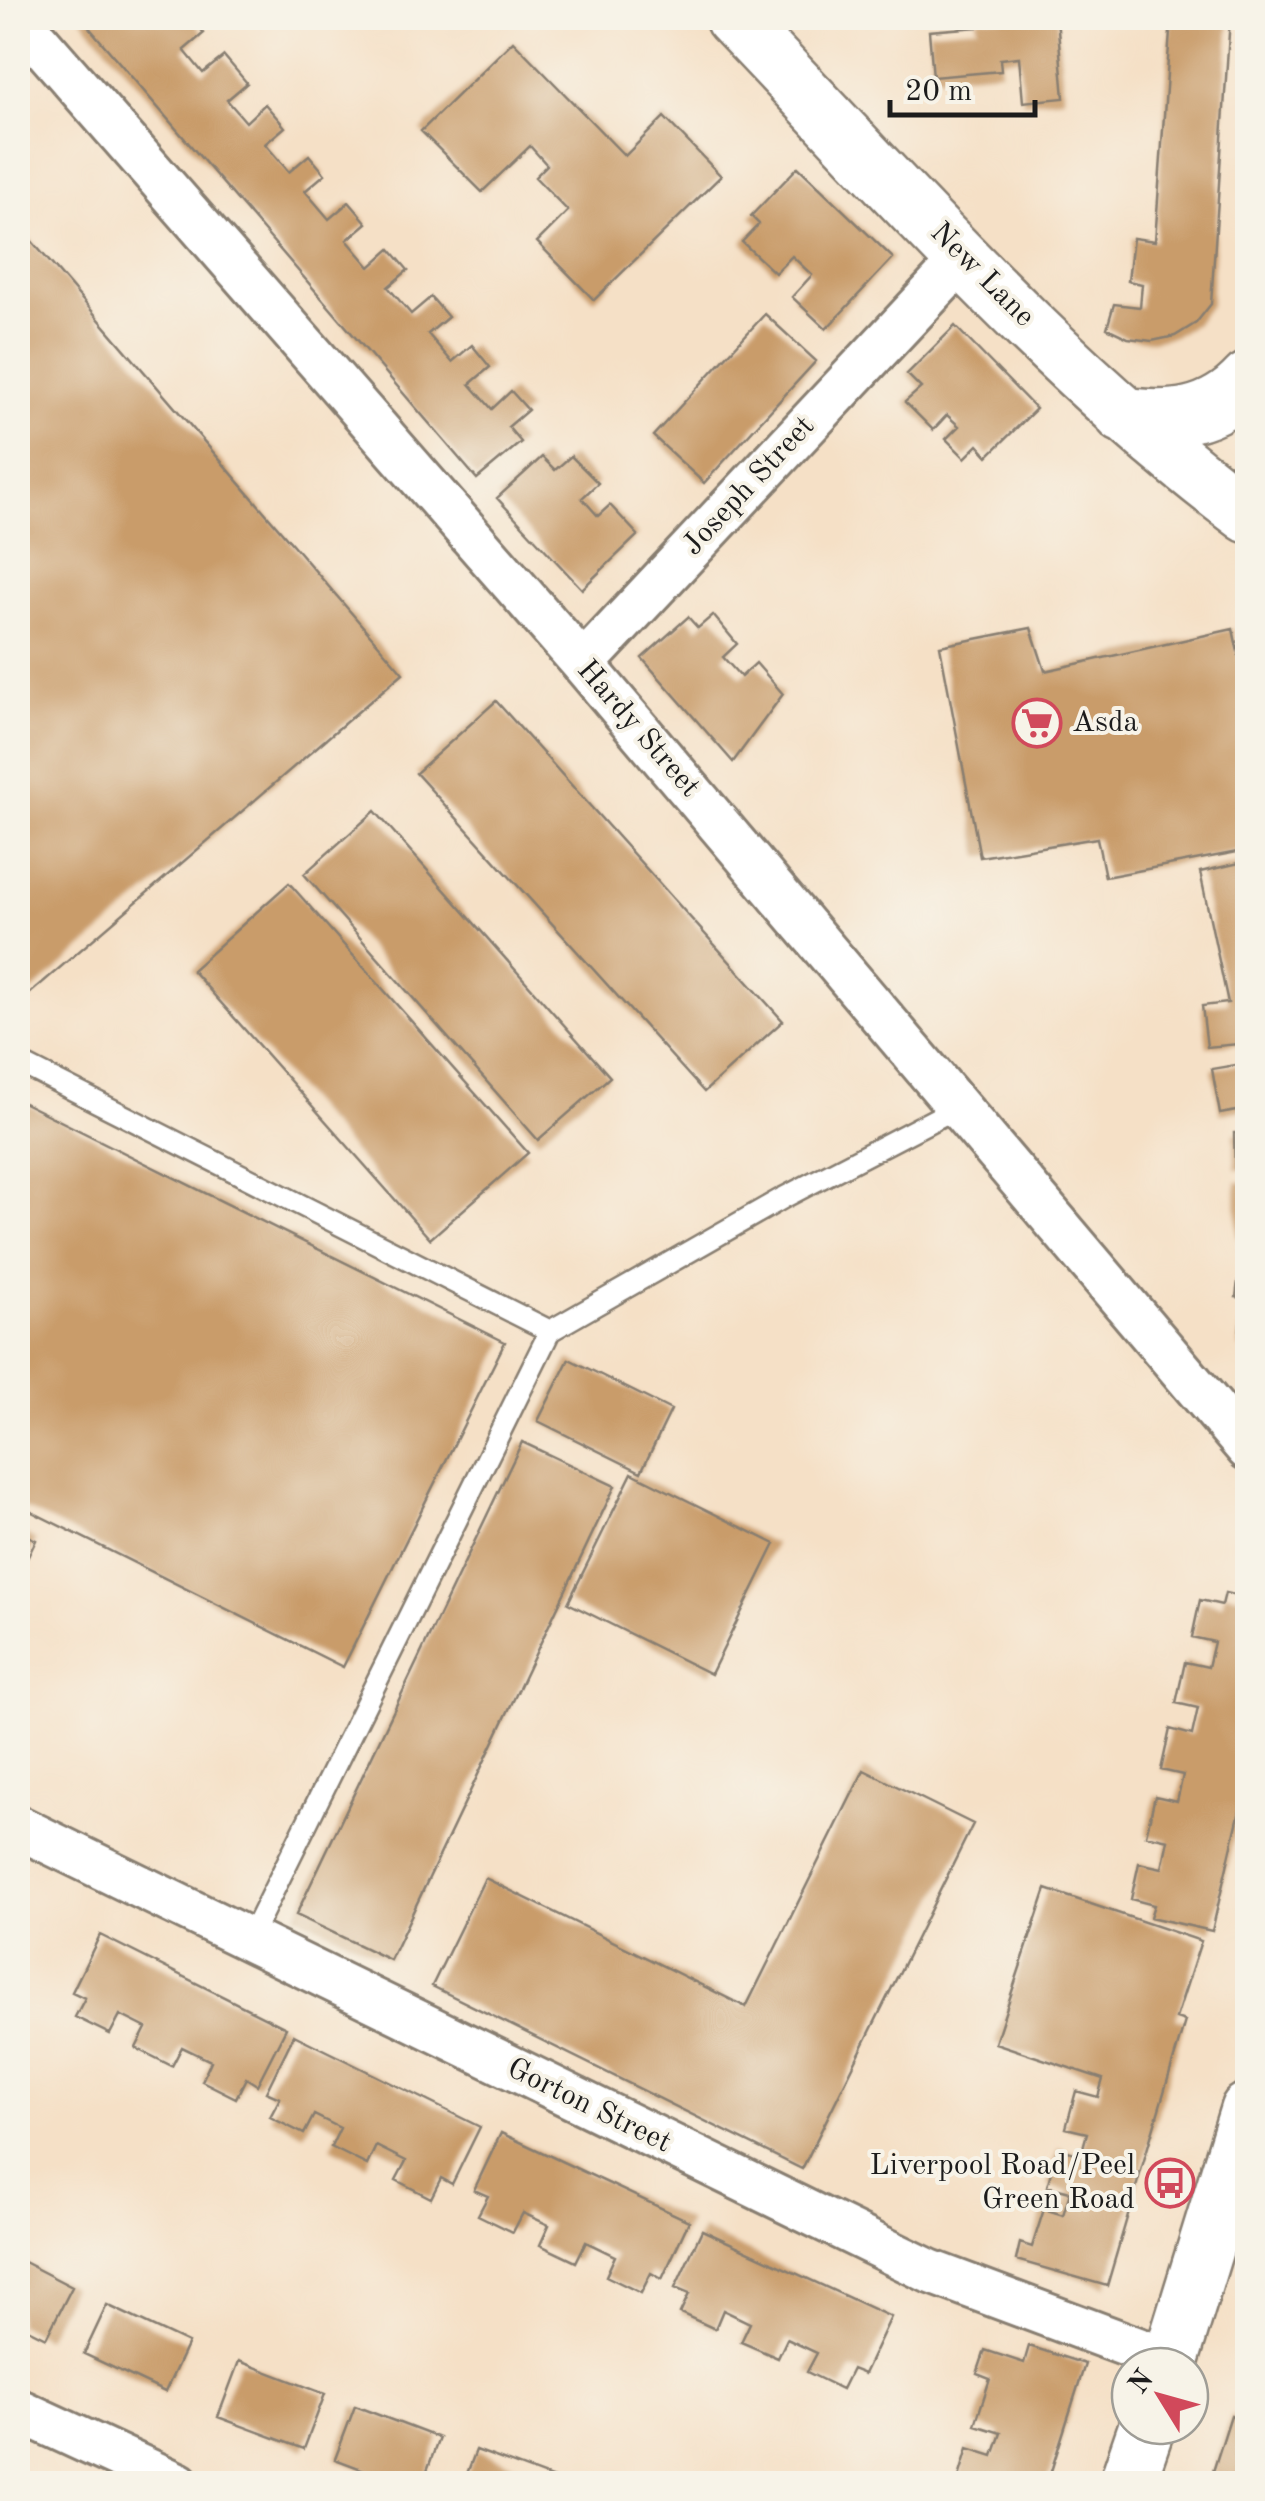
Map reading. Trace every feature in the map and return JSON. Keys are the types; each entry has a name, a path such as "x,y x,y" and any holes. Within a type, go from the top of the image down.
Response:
{"street":[{"name":"Hardy Street","path":"18,18 583,664 1248,1449"},
{"name":"New Lane","path":"733,18 964,258 1123,415 1182,467 1248,515"},
{"name":"Joseph Street","path":"583,664 964,258"},
{"path":"1123,415 1155,420 1185,417 1210,409 1248,380"},
{"name":"Gorton Street","path":"18,1828 929,2271 1123,2346"},
{"path":"1176,2346 1248,2110"},
{"path":"18,2410 178,2484"},
{"path":"1127,2484 1141,2446"}],"lane":[{"path":"18,1062 550,1331"},
{"path":"249,1940 550,1331 783,1198 960,1106"}],"building":[{"path":"81,18 156,18 161,23 168,18 191,18 204,33 184,50 203,73 224,56 247,83 227,100 246,122 265,104 285,127 265,144 289,172 309,155 325,174 305,191 329,219 349,202 367,223 347,240 370,267 390,249 408,270 388,287 411,314 431,297 448,317 428,334 452,362 472,345 490,367 470,384 492,409 511,391 528,410 508,427 521,442 477,479"},
{"path":"976,18 1057,18 1064,98 1023,102 1019,57 1000,59 1001,71 933,77 929,31 977,27"},
{"path":"1171,18 1230,18 1211,304 1196,323 1175,336 1152,341 1128,338 1107,328 1114,304 1140,307 1142,284 1128,281 1133,238 1155,241"},
{"path":"513,41 625,156 664,117 721,176 594,300 537,242 568,211 535,177 547,165 530,146 482,192 421,131"},
{"path":"798,167 893,258 826,329 792,297 812,275 792,256 775,273 742,242 759,224 751,216"},
{"path":"18,225 403,673 27,996 18,985"},
{"path":"765,314 816,361 704,483 653,436"},
{"path":"955,326 1036,409 988,456 978,445 965,458 946,439 959,426 947,415 933,430 905,402 921,388 907,374"},
{"path":"571,456 598,483 582,498 598,516 610,505 638,535 582,589 497,498 542,457 555,470"},
{"path":"713,615 737,644 723,657 741,677 756,663 783,694 733,762 642,658 688,617 698,628"},
{"path":"1031,628 1045,671 1233,629 1248,699 1248,850 1105,877 1097,838 980,857 940,646"},
{"path":"496,701 783,1021 704,1092 416,773"},
{"path":"375,811 610,1077 538,1140 304,874"},
{"path":"1248,861 1248,1109 1220,1114 1212,1069 1242,1064 1238,1044 1207,1047 1202,1006 1228,1003 1200,872"},
{"path":"289,883 528,1153 430,1239 192,970"},
{"path":"18,1100 505,1342 343,1667 18,1505"},
{"path":"1234,1133 1248,1133 1248,1169 1235,1169"},
{"path":"1236,1182 1248,1182 1248,1238 1237,1238"},
{"path":"1241,1256 1248,1257 1248,1298 1236,1297"},
{"path":"1240,1324 1248,1325 1248,1349 1239,1348"},
{"path":"569,1359 671,1410 641,1472 538,1421"},
{"path":"522,1442 615,1486 390,1960 296,1915"},
{"path":"632,1473 775,1544 711,1674 568,1603"},
{"path":"18,1531 36,1540 18,1577"},
{"path":"1225,1593 1248,1598 1248,1776 1212,1931 1150,1917 1154,1905 1131,1899 1139,1863 1162,1868 1168,1840 1146,1835 1155,1796 1177,1801 1183,1775 1161,1770 1170,1729 1192,1735 1198,1708 1176,1703 1185,1662 1208,1667 1214,1642 1192,1637 1200,1600 1222,1605"},
{"path":"864,1770 973,1824 802,2169 432,1986 485,1878 746,2007"},
{"path":"1046,1889 1201,1941 1176,2018 1185,2021 1107,2286 1016,2260 1020,2243 1032,2247 1044,2209 1063,2215 1070,2192 1047,2186 1058,2148 1081,2155 1087,2133 1066,2128 1076,2091 1098,2097 1103,2079 995,2043"},
{"path":"100,1935 286,2028 257,2085 246,2078 236,2098 202,2081 211,2061 182,2047 172,2066 136,2048 146,2028 120,2015 110,2034 75,2017 85,1998 72,1992"},
{"path":"294,2035 480,2127 452,2184 441,2178 431,2198 396,2180 406,2161 376,2146 367,2165 331,2147 340,2128 314,2115 304,2134 270,2117 280,2098 266,2092"},
{"path":"501,2133 689,2221 662,2279 651,2273 641,2293 606,2276 615,2256 586,2242 576,2262 540,2245 549,2225 523,2213 513,2232 478,2215 488,2196 474,2190"},
{"path":"702,2230 891,2317 864,2374 852,2369 842,2389 807,2372 817,2353 787,2339 778,2358 741,2342 750,2323 723,2310 715,2329 680,2313 689,2294 675,2288"},
{"path":"18,2259 72,2287 46,2338 18,2324"},
{"path":"107,2305 188,2343 165,2392 84,2354"},
{"path":"1029,2346 1085,2364 1047,2484 957,2484 968,2448 993,2456 1001,2433 975,2425 990,2379 977,2374 985,2350 1024,2363"},
{"path":"239,2361 325,2394 304,2449 218,2417"},
{"path":"355,2406 439,2438 422,2484 401,2484 335,2459"},
{"path":"1231,2415 1248,2421 1248,2484 1209,2484"},
{"path":"476,2450 565,2483 565,2484 463,2484"}],"place":[{"name":"Asda","path":"1037,723"},
{"name":"Liverpool Road/Peel Green Road","path":"1170,2183"}]}
